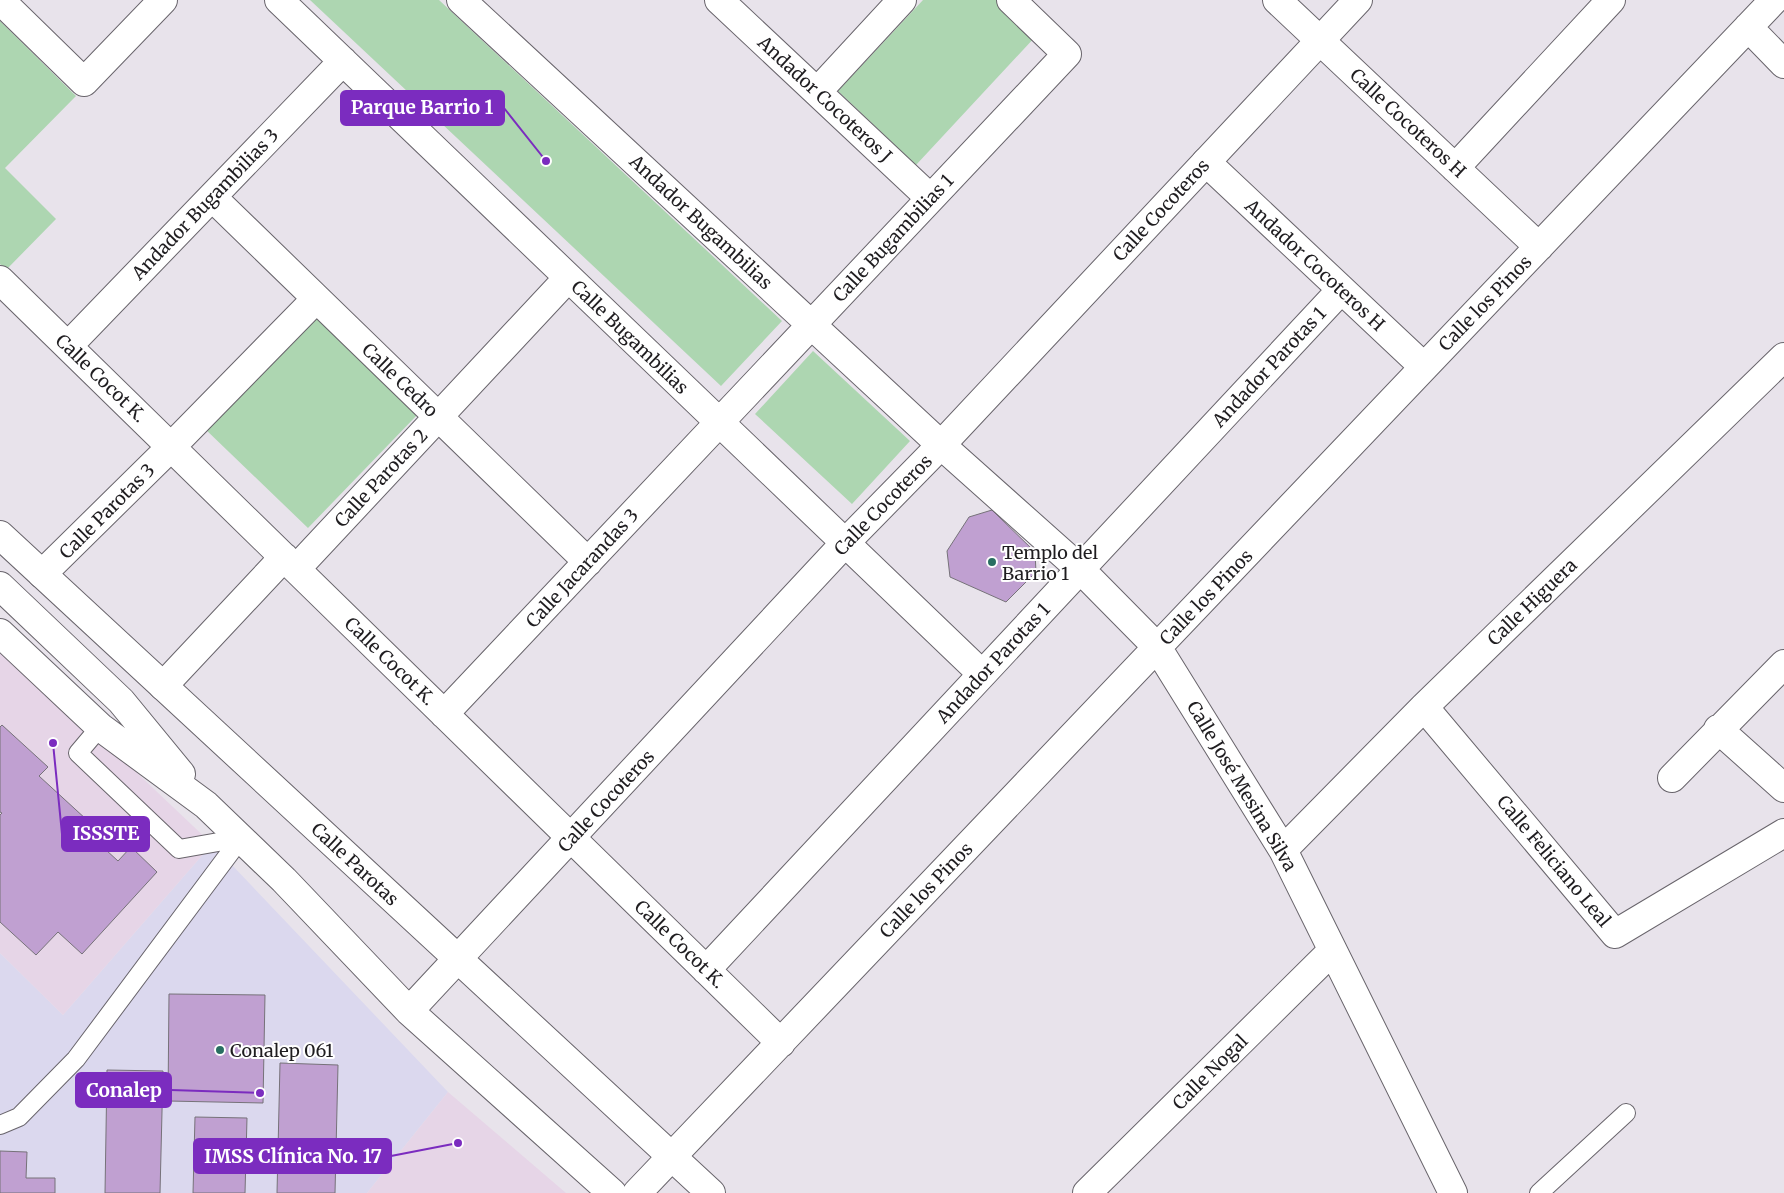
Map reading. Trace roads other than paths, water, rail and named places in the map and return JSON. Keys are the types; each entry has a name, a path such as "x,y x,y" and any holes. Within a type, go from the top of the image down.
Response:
{"street":[{"path":"0,0 84,82 163,0"},
{"name":"Calle Bugambilias","path":"279,0 982,674"},
{"name":"Andador Bugambilias","path":"461,0 941,445"},
{"name":"Andador Cocoteros J","path":"719,0 930,198"},
{"path":"817,92 902,0"},
{"name":"Calle Bugambilias 1","path":"720,422 1067,54 1011,0"},
{"name":"Calle Cocoteros H","path":"1277,0 1539,247"},
{"name":"Calle Cocoteros","path":"409,1012 845,543 941,445 1358,0"},
{"path":"1455,168 1611,0"},
{"name":"Calle los Pinos","path":"637,1193 1774,0"},
{"path":"1748,28 1784,64"},
{"name":"Andador Bugambilias 3","path":"68,346 343,61"},
{"name":"Andador Cocoteros H","path":"1206,162 1424,367"},
{"name":"Calle Cedro","path":"212,197 588,562"},
{"name":"Calle Parotas 2","path":"163,686 438,417 568,278"},
{"name":"Calle Cocot K.","path":"0,280 780,1043"},
{"name":"Andador Parotas 1","path":"706,970 1341,290"},
{"name":"Calle Parotas 3","path":"42,574 171,447 316,299"},
{"name":"Calle Higuera","path":"1283,850 1424,707 1784,357"},
{"name":"Calle Jacarandas 3","path":"444,714 720,422"},
{"name":"Calle José Mesina Silva","path":"941,445 1080,569 1157,647 1283,850 1453,1193"},
{"name":"Calle Parotas","path":"0,535 711,1193"},
{"path":"0,586 122,702 206,805"},
{"path":"0,633 100,727 206,805 284,880 409,1012 612,1193"},
{"path":"1672,778 1718,729 1784,664"},
{"name":"Calle Feliciano Leal","path":"1424,707 1615,934 1784,833"},
{"path":"1718,729 1784,788"},
{"name":"Calle Nogal","path":"1087,1193 1332,951"}],"lane":[{"path":"100,727 78,753 179,849 241,838"},
{"path":"0,1125 19,1117 76,1058 241,838"},
{"path":"1539,1193 1626,1114"}],"place":[{"name":"Parque Barrio 1","path":"546,161"},
{"name":"Templo del Barrio 1","path":"992,562"},
{"name":"ISSSTE","path":"53,743"},
{"name":"Conalep 061","path":"220,1050"},
{"name":"Conalep","path":"260,1093"},
{"name":"IMSS Clínica No. 17","path":"458,1143"}]}
